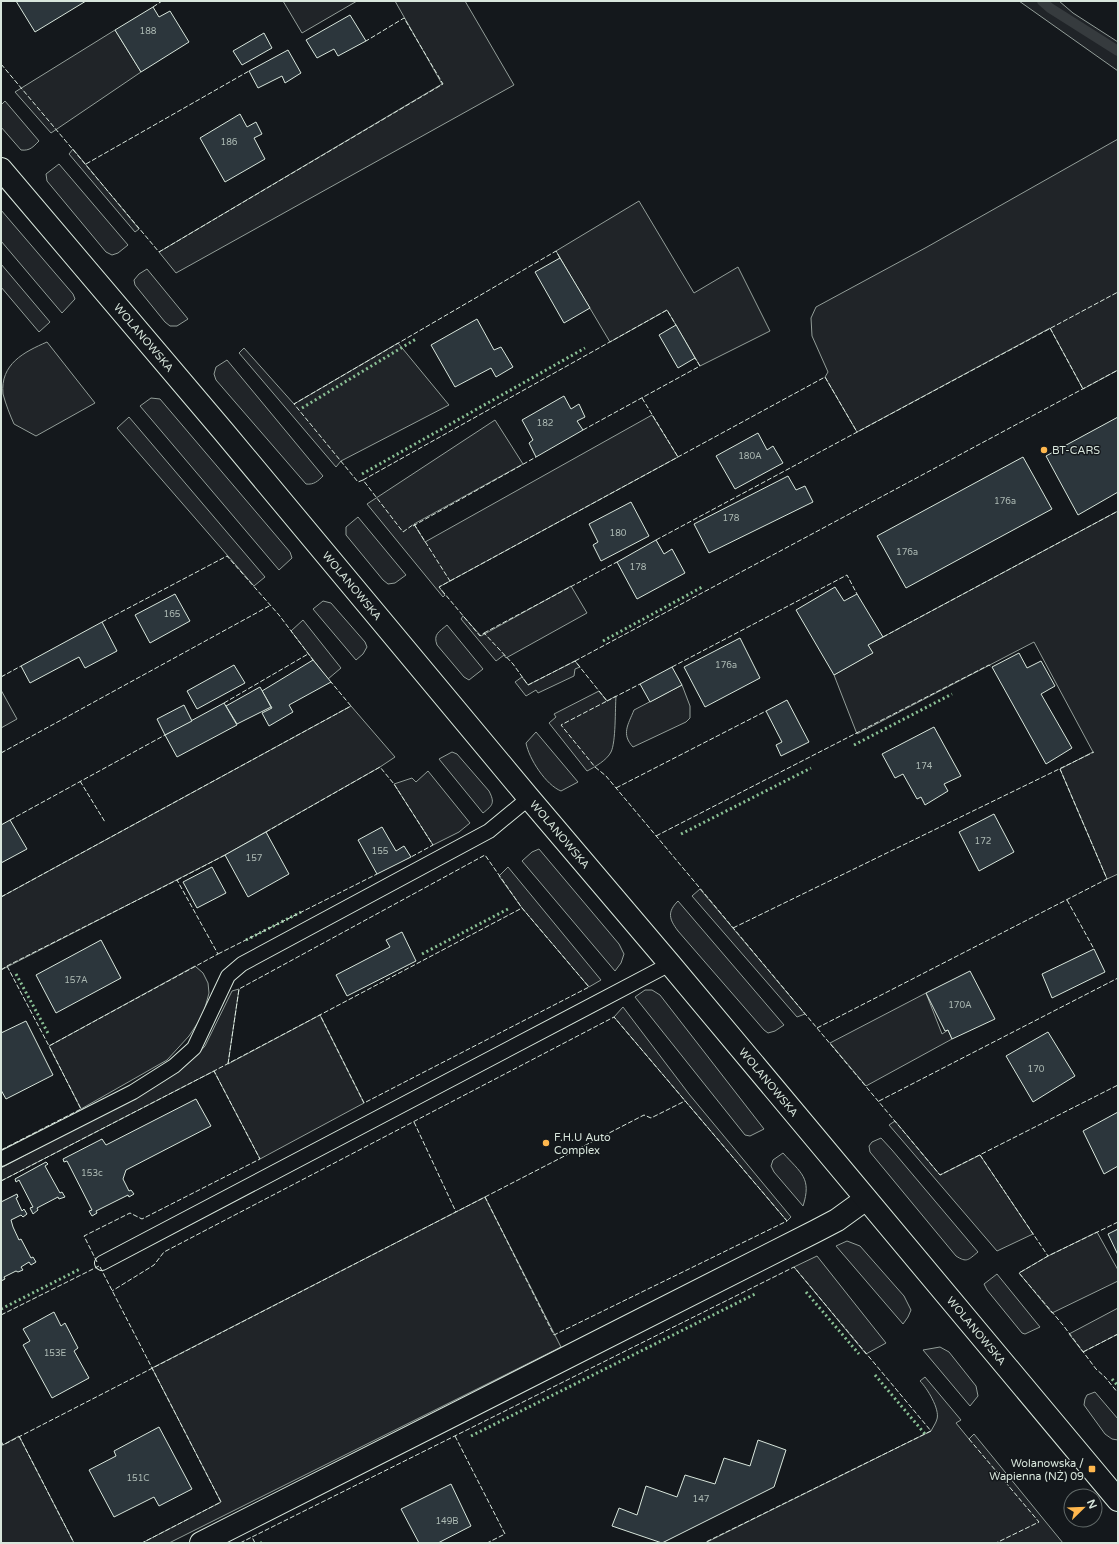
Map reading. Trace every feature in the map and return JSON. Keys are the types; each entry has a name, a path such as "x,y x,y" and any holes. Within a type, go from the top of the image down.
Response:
{"main road":[{"name":"WOLANOWSKA","path":"1,169 219,426 1118,1500"},
{"path":"201,1543 816,1231 837,1220 866,1199"}],"lane":[{"path":"1,1159 134,1092 174,1066 194,1048 228,976 242,964 489,831 529,798"},
{"path":"102,1263 670,964"}],"shaded area":[{"path":"283,1 357,1 302,33"},
{"path":"395,1 465,1 514,85 176,273 159,252 442,84"},
{"path":"1019,1 1059,1 1073,13 1118,42 1118,71"},
{"path":"115,30 141,72 51,133 15,92"},
{"path":"5,101 39,141 27,150 21,150 1,127 1,105"},
{"path":"1118,139 1118,370 1083,389 1050,328 857,432 825,377 828,372 812,336 811,318 816,307 927,247"},
{"path":"73,149 139,229 135,232 69,154"},
{"path":"59,164 128,245 118,253 112,255 106,252 47,181 46,174"},
{"path":"639,201 694,293 738,267 770,331 700,366 667,310 610,342 556,251"},
{"path":"1,210 73,294 75,299 62,313 1,241"},
{"path":"1,264 50,322 39,332 1,287"},
{"path":"147,269 188,319 177,326 170,326 165,322 135,285 134,280 139,274"},
{"path":"47,342 95,403 36,436 14,424 3,394 3,384 5,375 15,360 30,350"},
{"path":"398,343 449,405 341,461 336,467 239,353 244,348 294,404"},
{"path":"227,360 323,476 318,481 311,484 306,484 216,380 214,374 216,367"},
{"path":"151,398 160,399 290,552 292,558 279,570 140,406"},
{"path":"652,415 678,457 439,587 445,595 443,597 367,504 495,420 523,464 414,524 425,542"},
{"path":"129,417 265,577 254,586 117,428"},
{"path":"1118,511 1118,874 1107,879 1060,769 1093,752 1034,642 857,734 834,675 872,653 868,645"},
{"path":"358,517 406,575 395,583 388,584 383,580 346,535 346,527"},
{"path":"571,586 587,613 506,658 504,655 496,661 461,619 463,616 481,636"},
{"path":"323,601 331,603 365,642 367,647 363,654 356,660 313,609"},
{"path":"303,620 341,668 328,679 291,631"},
{"path":"447,625 483,669 469,680 464,677 437,645 436,636"},
{"path":"575,661 580,667 575,669 574,676 538,693 536,690 526,696 515,682 522,677 528,685"},
{"path":"682,685 690,706 690,718 686,722 633,747 626,734 634,710"},
{"path":"1,690 17,719 1,728"},
{"path":"599,691 607,701 616,696 614,741 611,752 607,758 587,771 549,723 556,717 554,714"},
{"path":"351,706 395,757 225,855 1,970 1,897"},
{"path":"536,732 578,782 561,791 555,788 544,777 534,764 526,743"},
{"path":"452,752 457,754 489,791 492,798 492,804 483,813 439,759"},
{"path":"428,771 470,823 459,832 433,845 394,784 412,778 416,782"},
{"path":"539,849 619,944 624,954 621,963 615,971 522,861 532,852"},
{"path":"508,867 601,980 589,987 522,908 499,876"},
{"path":"700,889 805,1014 797,1017 692,896"},
{"path":"678,901 784,1025 775,1031 768,1033 764,1030 678,931 670,916 674,905"},
{"path":"195,966 203,973 208,983 209,993 203,1015 189,1036 167,1060 81,1109 49,1046"},
{"path":"239,989 228,1064 320,1015 364,1103 260,1159 214,1071 1,1181 1,1168 164,1081 193,1059 205,1046 232,991"},
{"path":"645,990 652,990 660,995 764,1129 750,1136 745,1135 635,997"},
{"path":"926,993 942,1034 948,1030 952,1039 866,1086 830,1043"},
{"path":"623,1007 689,1094 791,1217 787,1221 614,1017"},
{"path":"895,1121 940,1175 980,1155 1033,1234 997,1251 889,1125"},
{"path":"881,1138 978,1252 972,1257 965,1260 956,1256 870,1152 869,1146 872,1142"},
{"path":"783,1153 803,1176 806,1189 803,1206 774,1172 771,1166 773,1160"},
{"path":"485,1197 561,1347 169,1543 142,1543 221,1502 152,1368"},
{"path":"1097,1232 1118,1270 1118,1281 1052,1313 1019,1273 1048,1256"},
{"path":"847,1241 860,1246 904,1296 911,1310 903,1324 836,1246"},
{"path":"817,1256 886,1343 866,1354 794,1267"},
{"path":"997,1274 1040,1327 1025,1334 1022,1333 987,1290 984,1284"},
{"path":"1118,1308 1118,1334 1083,1352 1069,1334"},
{"path":"940,1347 949,1352 976,1386 978,1396 970,1406 923,1350"},
{"path":"925,1377 961,1420 956,1423 969,1439 974,1434 1063,1543 705,1543 931,1431 937,1420 937,1410 926,1388 920,1381"},
{"path":"1095,1392 1118,1419 1118,1440 1112,1439 1105,1434 1084,1405 1087,1395"},
{"path":"19,1436 74,1543 1,1543 1,1446"}],"building":[{"path":"16,1 86,1 35,32"},
{"path":"153,7 159,17 170,11 189,42 141,72 115,30"},
{"path":"350,15 366,41 338,56 334,49 317,58 306,40"},
{"path":"264,33 272,48 242,65 233,51"},
{"path":"288,50 301,73 285,83 282,76 258,88 249,71"},
{"path":"240,114 247,127 256,122 262,134 254,138 265,159 225,182 200,138"},
{"path":"560,258 590,308 564,323 535,272"},
{"path":"477,319 494,350 501,347 513,367 496,377 491,368 455,387 431,345"},
{"path":"676,325 695,358 678,368 659,335"},
{"path":"564,396 571,409 579,404 585,417 577,421 583,430 536,457 529,443 533,440 522,420"},
{"path":"1118,417 1118,492 1078,515 1046,456"},
{"path":"758,433 767,450 773,446 783,463 735,489 716,456"},
{"path":"1023,457 1052,509 906,588 877,536"},
{"path":"788,476 796,490 805,486 813,502 709,553 694,524"},
{"path":"631,502 649,536 601,561 593,545 598,542 589,524"},
{"path":"656,540 664,554 672,549 685,573 637,599 617,562"},
{"path":"835,587 844,601 857,594 883,637 868,645 873,653 834,675 796,610"},
{"path":"175,594 190,621 150,643 135,615"},
{"path":"102,622 117,651 85,668 79,657 30,683 21,666"},
{"path":"740,638 760,678 705,707 684,667"},
{"path":"1019,653 1027,668 1041,661 1055,686 1041,694 1072,748 1046,764 992,667"},
{"path":"313,660 331,682 289,705 293,712 269,726 262,713 272,708 262,691"},
{"path":"234,665 245,683 197,709 187,691"},
{"path":"672,667 682,685 650,702 640,684"},
{"path":"260,687 271,707 237,724 226,706"},
{"path":"787,700 809,742 781,756 776,745 782,742 766,711"},
{"path":"224,703 237,725 177,757 165,735"},
{"path":"184,705 192,721 165,735 157,719"},
{"path":"934,727 961,776 944,784 948,791 925,805 921,797 917,799 903,774 895,778 882,754"},
{"path":"994,814 1014,852 979,871 959,832"},
{"path":"10,820 27,849 1,863 1,825"},
{"path":"382,827 396,851 404,846 411,857 377,874 358,840"},
{"path":"266,832 289,874 248,897 225,855"},
{"path":"212,867 226,893 197,908 183,882"},
{"path":"402,932 416,961 347,996 336,975 390,947 386,940"},
{"path":"101,940 121,978 56,1013 36,975"},
{"path":"1094,949 1105,972 1052,998 1042,974"},
{"path":"970,971 995,1019 952,1039 948,1030 945,1031 926,993"},
{"path":"26,1021 53,1075 6,1099 1,1090 1,1033"},
{"path":"1048,1032 1075,1076 1033,1102 1006,1056"},
{"path":"196,1099 211,1126 126,1170 123,1179 129,1191 131,1190 134,1194 129,1197 128,1195 96,1211 97,1213 92,1216 89,1211 92,1210 67,1161 64,1162 63,1159 102,1139 106,1145"},
{"path":"1118,1112 1118,1166 1104,1174 1083,1131"},
{"path":"46,1162 48,1164 45,1166 60,1193 62,1192 65,1197 59,1199 58,1197 37,1208 38,1210 33,1214 30,1208 33,1207 19,1180 16,1182 15,1179"},
{"path":"17,1194 18,1197 16,1198 22,1211 24,1209 27,1214 23,1217 21,1215 11,1220 19,1240 21,1239 31,1258 33,1257 36,1262 31,1265 29,1262 21,1267 23,1270 18,1272 16,1271 4,1277 5,1279 1,1281 1,1202"},
{"path":"1118,1229 1118,1255 1108,1234"},
{"path":"54,1312 61,1326 65,1323 78,1348 74,1351 89,1378 52,1398 23,1345 30,1341 23,1329"},
{"path":"159,1427 192,1489 159,1506 154,1497 114,1517 89,1470 116,1456 114,1451"},
{"path":"758,1440 786,1450 774,1487 662,1543 612,1526 619,1508 637,1515 646,1486 677,1497 685,1475 715,1484 724,1458 750,1466"},
{"path":"451,1484 471,1526 438,1543 419,1543 401,1509"}],"waterway":[{"path":"1042,1 1050,8 1118,51"}],"hedge":[{"path":"302,408 416,339"},
{"path":"362,474 585,348"},
{"path":"603,641 704,586"},
{"path":"854,745 952,694"},
{"path":"681,834 811,768"},
{"path":"422,954 508,909"},
{"path":"246,940 301,912"},
{"path":"16,974 49,1035"},
{"path":"1,1309 80,1269"},
{"path":"806,1292 859,1354"},
{"path":"471,1436 757,1293"},
{"path":"875,1375 925,1434"},
{"path":"1112,1379 1118,1386"}],"fence":[{"path":"153,7 162,1"},
{"path":"1,64 159,252 443,84 404,18 366,41"},
{"path":"86,164 249,71"},
{"path":"560,258 556,251 294,404 358,482 363,480 403,532 414,524 450,581 439,587 480,636 484,633 513,664 528,685 575,661 607,701 561,725 595,767 606,776 940,1175 1118,1085"},
{"path":"656,540 1118,292"},
{"path":"363,480 667,310 676,325"},
{"path":"1050,328 1083,389"},
{"path":"583,430 700,366 695,358"},
{"path":"575,661 1118,370"},
{"path":"450,581 825,377 857,432"},
{"path":"642,398 678,457"},
{"path":"413,526 536,457"},
{"path":"883,637 1118,511"},
{"path":"102,622 227,556 279,615 313,660"},
{"path":"484,633 617,562"},
{"path":"672,667 847,575 857,594"},
{"path":"1,753 271,605"},
{"path":"224,703 308,654"},
{"path":"656,836 989,665 992,667"},
{"path":"1,677 21,666"},
{"path":"1,897 351,706 331,682"},
{"path":"607,701 640,684"},
{"path":"616,788 766,711"},
{"path":"10,820 165,735"},
{"path":"733,928 1094,752"},
{"path":"266,832 380,767 394,784 433,845 411,857"},
{"path":"817,1028 1107,879 1060,769"},
{"path":"80,781 105,822"},
{"path":"177,880 225,855"},
{"path":"228,1064 239,989 485,855 522,908 589,987 364,1103 320,1015"},
{"path":"218,954 377,874"},
{"path":"1,970 7,966 177,880 218,954 49,1046 7,966"},
{"path":"1067,900 1094,949"},
{"path":"1,1181 214,1071 522,908"},
{"path":"879,1101 1118,978"},
{"path":"1,1441 3,1445 485,1197 554,1335 787,1221 614,1017 164,1252 154,1265 112,1291"},
{"path":"1,1150 81,1109 49,1046"},
{"path":"97,1262 84,1236 130,1213 142,1219 260,1159 214,1071"},
{"path":"485,1197 644,1115 651,1118 685,1101"},
{"path":"414,1122 456,1212"},
{"path":"980,1155 1048,1256"},
{"path":"1118,1222 1048,1256 1019,1273 1063,1325 1096,1369 1105,1377 1118,1393"},
{"path":"1,1315 99,1266"},
{"path":"100,1267 221,1502 142,1543"},
{"path":"255,1543 252,1537 794,1267 931,1431 704,1543"},
{"path":"1083,1352 1118,1334"},
{"path":"19,1436 74,1543"},
{"path":"455,1436 505,1534 487,1543"},
{"path":"969,1439 1039,1522 996,1543"},
{"path":"240,1543 252,1537"}],"place":[{"name":"BT-CARS","path":"1044,450"},
{"name":"F.H.U Auto Complex","path":"546,1143"},
{"name":"Wolanowska / Wapienna (NŻ) 09","path":"1092,1469"}]}
